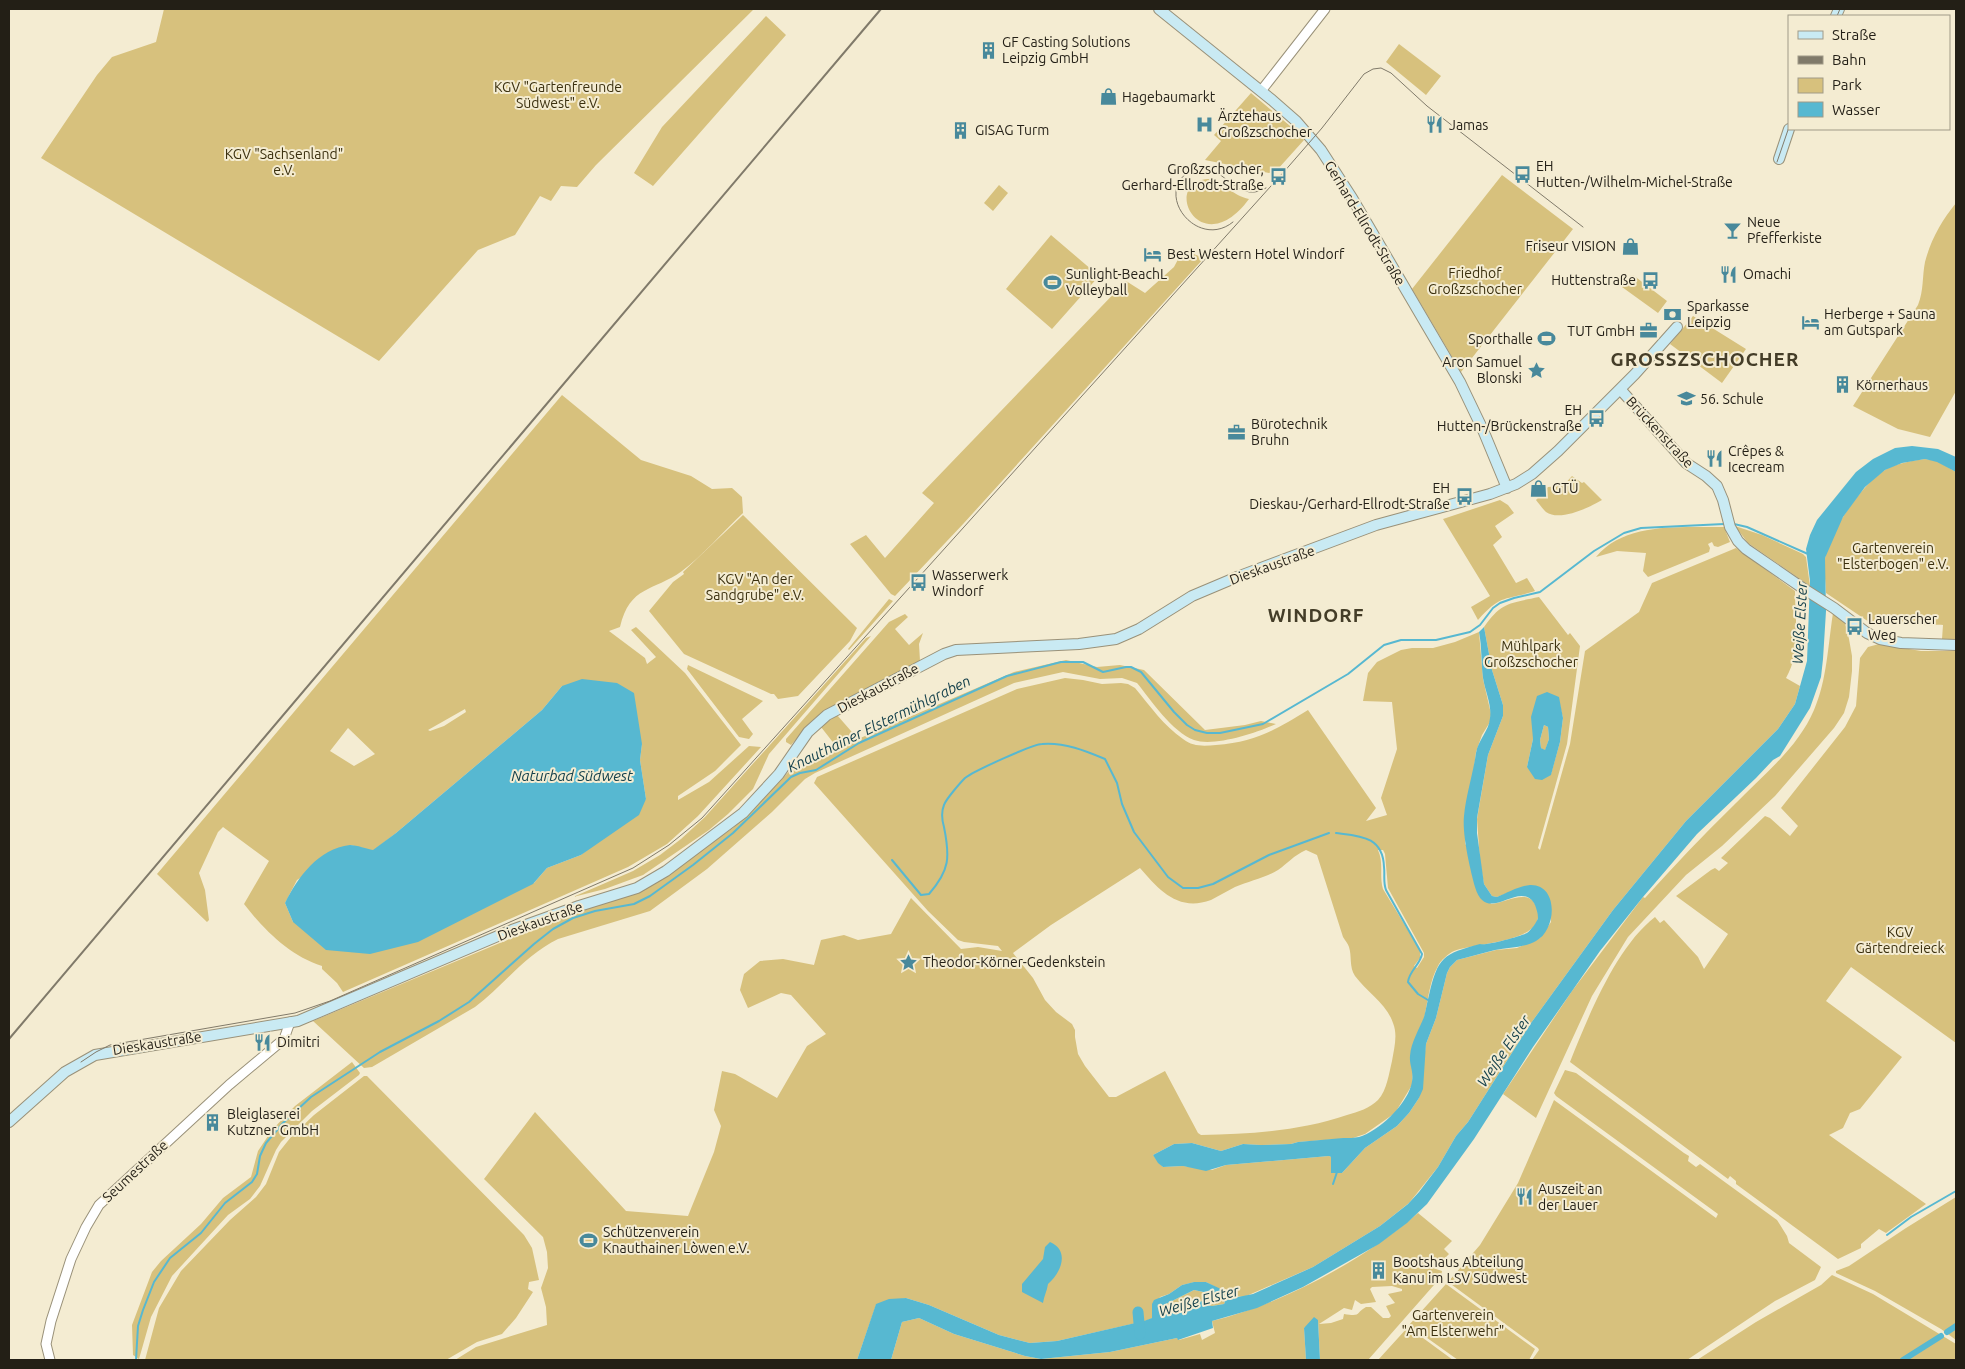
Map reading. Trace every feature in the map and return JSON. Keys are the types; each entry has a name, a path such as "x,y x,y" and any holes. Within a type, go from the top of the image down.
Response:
{"main road":[{"name":"Gerhard-Ellrodt-Straße","path":"1159,9 1262,91 1309,134 1342,181 1460,382 1483,430 1506,488"},
{"path":"1779,159 1788,130"},
{"name":"Dieskaustraße","path":"9,1122 65,1072 102,1052 290,1022 362,995 512,930 637,888 652,880 731,823 754,802 779,774 808,732 818,723 843,707 944,654 956,650 1079,644 1116,639 1139,629 1192,596 1237,578 1376,525 1433,511 1506,488 1524,480 1558,451 1620,389 1677,326"},
{"name":"Brückenstraße","path":"1620,389 1686,463 1717,486 1733,534 1746,549 1830,605 1867,633 1880,639 1921,645 1956,645"}],"street":[{"path":"1262,91 1325,9"},
{"name":"Seumestraße","path":"50,1360 46,1344 50,1321 71,1259 99,1204 229,1085 284,1039 290,1022"}],"green space":[{"name":"KGV \"Sachsenland\" e.V.","path":"164,9 754,9 596,165 577,187 561,186 551,201 540,196 515,235 478,250 379,361 41,158 97,75 112,57 156,42"},
{"path":"766,16 786,35 653,186 634,173 662,127"},
{"path":"1399,44 1441,76 1426,95 1386,62"},
{"path":"1251,93 1304,140 1277,170 1269,173 1205,160 1221,141 1214,135"},
{"name":"Friedhof Großzschocher","path":"1502,175 1573,229 1461,372 1412,289"},
{"path":"1208,179 1249,199 1231,217 1216,224 1202,222 1192,215 1187,204 1187,193 1194,184"},
{"path":"999,185 1008,193 993,211 984,203"},
{"path":"1956,203 1956,391 1930,437 1898,429 1853,406 1918,305 1925,262 1930,245 1946,216"},
{"name":"Sunlight-BeachL Volleyball","path":"1051,235 1099,276 1052,329 1006,289"},
{"path":"1183,250 1204,258 964,523 895,596 891,594 850,544 866,535 885,558 934,503 922,493 1126,281 1145,293 1174,267"},
{"path":"1633,275 1667,301 1658,313 1622,287 1630,276"},
{"path":"1693,316 1746,349 1722,383 1670,344"},
{"path":"562,395 641,460 691,476 712,489 732,488 742,497 743,513 690,565 671,578 636,596 624,613 620,627 609,631 645,658 647,664 656,657 631,630 636,627 685,673 741,745 715,771 678,796 678,800 709,782 749,746 761,747 698,816 667,844 628,867 343,992 337,983 322,969 322,966 299,956 278,941 244,904 269,861 223,827 218,832 199,873 205,890 209,920 207,922 157,874","holes":["562,686 642,744 640,760 646,799 581,855 547,868 534,883 293,922 285,903 297,880 351,845 373,851 542,710","465,709 466,712 444,726 428,730","348,728 375,754 354,766 330,751"]},
{"name":"Gartenverein \"Elsterbogen\" e.V.","path":"1925,459 1937,461 1956,472 1956,639 1942,639 1943,625 1918,625 1881,618 1875,626 1826,593 1824,562 1828,547 1840,522 1857,497 1866,486 1885,470 1899,464"},
{"path":"1572,476 1582,483 1584,482 1602,500 1583,510 1567,514 1552,515 1546,512 1536,500 1548,487 1563,486"},
{"path":"1500,500 1508,505 1514,513 1495,526 1502,537 1493,545 1516,583 1527,578 1535,591 1504,599 1493,605 1478,620 1471,607 1490,596 1443,519"},
{"name":"KGV \"An der Sandgrube\" e.V.","path":"743,515 857,628 850,641 798,696 778,699 774,694 684,654 649,611 673,582 684,574 683,572"},
{"path":"1735,526 1762,535 1803,554 1806,557 1810,586 1748,543"},
{"path":"1673,527 1724,527 1730,542 1718,547 1714,546 1712,542 1708,544 1709,552 1648,577 1643,571 1646,553 1617,551 1596,557 1608,545 1623,537 1639,532"},
{"name":"Mühlpark Großzschocher","path":"1736,548 1795,591 1794,658 1786,678 1800,686 1795,704 1778,729 1686,821 1613,910 1531,1023 1468,1122 1456,1136 1438,1167 1409,1203 1380,1226 1313,1267 1244,1297 1233,1296 1206,1282 1182,1285 1169,1294 1160,1297 1153,1312 1153,1318 1057,1341 1030,1343 999,1335 929,1305 906,1298 876,1305 857,1360 455,1360 476,1347 547,1325 546,1307 541,1288 548,1268 547,1252 543,1237 484,1179 535,1112 626,1211 688,1216 714,1152 721,1126 714,1110 722,1071 735,1074 777,1098 807,1046 826,1034 791,995 781,993 748,1008 740,990 744,974 760,961 783,959 814,965 821,940 844,935 858,940 891,934 911,898 961,949 978,947 1002,951 998,946 958,940 928,911 814,783 817,777 1017,689 1065,678 1102,684 1128,684 1135,688 1176,734 1187,742 1199,745 1230,743 1254,738 1275,729 1308,710 1376,808 1366,821 1387,815 1381,798 1397,749 1392,702 1363,701 1368,673 1377,662 1401,650 1433,648 1455,642 1479,632 1483,679 1491,714 1490,722 1482,735 1476,752 1465,843 1491,904 1519,897 1531,899 1538,913 1536,923 1529,930 1518,936 1454,951 1441,962 1435,971 1431,983 1411,1066 1413,1068 1412,1085 1395,1113 1365,1134 1353,1138 1291,1144 1243,1144 1221,1151 1192,1143 1174,1144 1153,1155 1163,1167 1183,1166 1212,1170 1226,1165 1329,1156 1331,1157 1331,1172 1342,1173 1365,1148 1397,1126 1419,1098 1426,1044 1436,1018 1450,967 1457,960 1496,950 1517,948 1540,938 1551,922 1549,898 1521,888 1497,897 1492,896 1484,884 1480,862 1477,819 1488,755 1503,716 1503,705 1492,670 1484,627 1501,608 1539,597 1568,635 1570,633 1580,646 1567,744 1538,848 1540,850 1570,744 1585,651 1639,612 1652,583","holes":["1558,697 1563,718 1560,742 1551,774 1527,767 1533,739","1306,850 1317,855 1343,937 1349,947 1353,973 1390,1016 1395,1032 1395,1042 1389,1076 1384,1091 1378,1100 1360,1111 1311,1125 1238,1134 1201,1135 1198,1133 1165,1071 1116,1097 1109,1097 1078,1054 1075,1030 1072,1024 1056,1012 1045,1000 1033,978 1013,953 1051,925 1140,868 1154,884 1170,897 1179,901 1199,903 1211,900 1235,887 1273,873","1378,850 1383,850 1388,888 1424,953 1424,957 1417,968 1414,966 1420,958 1420,950 1383,889"]},
{"path":"889,599 893,601 849,650 848,649"},
{"path":"1833,613 1845,623 1852,656 1849,697 1844,713 1834,728 1775,796 1722,846 1686,875 1628,937 1592,996 1536,1118 1503,1094 1572,991 1643,897 1645,898 1700,839 1779,761 1799,737 1814,710 1822,687"},
{"path":"905,614 908,617 895,629 909,645 923,633 919,644 920,661 828,710 815,718 791,745 786,742 786,739 889,622"},
{"path":"871,636 769,754 753,789 728,814 709,830 643,875 605,889 573,897 633,871 660,855 681,839 705,817 866,638"},
{"name":"KGV Gärtendreieck","path":"1879,644 1921,651 1956,651 1956,1043 1851,967 1826,1001 1902,1057 1860,1109 1850,1113 1843,1128 1829,1135 1926,1204 1886,1233 1879,1229 1861,1244 1861,1248 1838,1259 1736,1184 1736,1181 1730,1176 1728,1179 1570,1062 1585,1025 1616,964 1641,930 1655,917 1660,923 1664,920 1698,957 1704,969 1728,934 1676,896 1711,870 1715,868 1719,871 1728,863 1721,858 1765,816 1770,818 1790,836 1798,826 1781,808 1845,727 1856,706 1860,658 1868,647"},
{"path":"1066,660 1097,667 1120,665 1144,670 1205,730 1261,721 1276,724 1235,738 1202,742 1186,736 1178,730 1162,715 1137,683 1122,678 1100,679 1063,672 1014,683 815,773 805,779 772,812 707,869 650,911 558,939 535,953 475,1007 372,1067 364,1068 313,1021 667,873 733,828 798,761 803,759 804,767 839,750 821,727 837,715 858,739 1014,672"},
{"path":"688,665 763,701 742,719 753,734 749,739 739,737 687,669"},
{"path":"1544,725 1548,727 1549,739 1545,751 1541,748 1540,740"},
{"path":"352,1062 360,1073 359,1075 312,1111 281,1142 260,1186 250,1199 228,1215 172,1276 151,1317 139,1359 133,1355 132,1325 152,1272 161,1261 201,1224 223,1198 251,1177 258,1151 272,1130 295,1106"},
{"path":"1565,1070 1576,1073 1689,1156 1688,1161 1696,1167 1700,1164 1777,1220 1789,1243 1821,1267 1815,1280 1775,1301 1687,1360 1532,1360 1539,1350 1538,1348 1448,1282 1480,1245 1518,1183 1554,1100 1716,1218 1718,1214 1556,1096 1554,1093"},
{"path":"364,1076 367,1076 524,1235 532,1248 539,1280 529,1282 528,1289 533,1292 516,1318 502,1334 477,1342 446,1360 145,1360 159,1308 181,1271 230,1220 256,1197 266,1184 279,1152 291,1137 314,1115"},
{"path":"1956,1197 1956,1340 1941,1329 1875,1291 1836,1273 1836,1271 1849,1266"},
{"path":"1418,1213 1452,1241 1444,1249 1449,1254 1436,1269 1442,1271 1441,1277 1368,1360 1320,1360 1318,1320 1304,1328 1306,1360 891,1360 902,1322 919,1318 954,1334 1025,1356 1041,1359 1110,1352 1177,1338 1179,1340 1200,1334 1202,1340 1215,1333 1212,1321 1238,1314 1294,1292 1348,1263 1397,1230","holes":["1392,1286 1402,1289 1402,1291 1388,1294 1395,1303 1386,1306 1391,1316 1389,1318 1383,1318 1371,1307 1366,1307 1356,1315 1344,1314 1343,1319 1319,1324 1344,1308 1352,1310 1355,1300 1361,1304 1376,1302 1370,1289 1372,1287"]},
{"path":"1832,1275 1873,1294 1956,1344 1956,1360 1697,1360 1756,1322 1821,1285"},
{"name":"Gartenverein \"Am Elsterwehr\"","path":"1446,1284 1535,1349 1529,1360 1458,1360 1409,1325"},
{"path":"1194,1290 1208,1293 1225,1302 1224,1304 1212,1306 1191,1302 1161,1310 1162,1306"},
{"path":"1408,1327 1453,1360 1378,1360"}],"water":[{"path":"1912,446 1938,449 1956,457 1956,472 1937,462 1925,459 1902,463 1885,470 1865,487 1843,517 1825,558 1826,611 1821,677 1810,708 1780,756 1773,760 1697,834 1643,897 1600,951 1533,1047 1474,1139 1427,1204 1407,1223 1379,1244 1303,1287 1257,1308 1212,1321 1213,1328 1178,1340 1177,1338 1110,1352 1041,1359 1025,1356 954,1334 919,1318 902,1322 891,1360 857,1360 876,1304 889,1299 906,1298 929,1305 999,1335 1030,1343 1057,1341 1152,1318 1152,1304 1154,1300 1169,1294 1182,1285 1194,1282 1206,1282 1238,1297 1253,1294 1313,1267 1380,1226 1408,1204 1438,1167 1456,1136 1468,1122 1531,1023 1613,910 1686,821 1778,729 1795,704 1807,661 1810,581 1806,549 1810,535 1817,520 1856,472 1873,459 1895,448","holes":["1194,1290 1208,1293 1225,1302 1224,1304 1212,1306 1207,1305 1205,1301 1191,1302 1161,1310 1162,1306"]},
{"path":"1484,627 1492,670 1503,705 1503,716 1488,755 1477,818 1477,833 1484,884 1492,896 1497,897 1517,888 1530,885 1539,887 1546,892 1550,899 1552,909 1548,927 1536,941 1457,960 1450,967 1436,1018 1426,1044 1423,1089 1419,1098 1397,1126 1365,1148 1342,1173 1331,1173 1331,1157 1329,1156 1226,1165 1206,1171 1183,1166 1163,1167 1153,1155 1174,1144 1192,1143 1221,1151 1243,1144 1291,1144 1357,1137 1367,1134 1383,1124 1403,1102 1411,1086 1411,1051 1424,1017 1432,982 1439,965 1444,959 1458,951 1527,933 1536,922 1538,916 1534,903 1527,897 1520,896 1495,903 1487,903 1480,898 1475,887 1467,852 1464,832 1466,800 1477,748 1488,727 1490,718 1489,703 1483,678 1479,632"},
{"name":"Naturbad Südwest","path":"582,679 617,683 634,693 642,744 640,760 646,799 639,815 581,855 547,868 533,884 418,942 370,954 326,950 293,922 285,903 303,874 319,858 328,852 350,845 373,850 396,833 542,710 562,686"},
{"path":"1547,692 1559,697 1563,718 1560,742 1551,775 1542,780 1535,779 1527,767 1533,739 1531,717 1537,696","holes":["1544,725 1548,727 1549,739 1545,750 1541,748 1540,740"]},
{"path":"1050,1242 1060,1251 1062,1257 1059,1269 1048,1284 1043,1303 1022,1292 1022,1284 1043,1259 1045,1247"},
{"path":"1314,1317 1318,1320 1320,1360 1306,1360 1304,1328"}],"waterway":[{"name":"Knauthainer Elstermühlgraben","path":"136,1360 138,1326 154,1282 170,1258 201,1233 225,1203 252,1182 257,1174 260,1156 266,1143 283,1123 311,1097 380,1052 439,1021 469,1002 553,929 573,918 595,911 634,904 650,896 733,833 791,777 816,770 859,743 1007,676 1061,662 1083,662 1103,672 1126,667 1131,667 1141,672 1174,712 1195,730 1207,733 1220,733 1263,724 1348,674 1384,645 1401,640 1436,640 1470,632 1480,625 1493,608 1500,603 1540,592 1594,551 1624,533 1641,528 1724,524"},
{"name":"Knauthainer Elstermühlgraben","path":"1734,524 1747,527 1808,554"},
{"path":"892,860 921,895 929,894 941,878 947,863 947,847 942,813 950,795 965,778 991,764 1042,744 1067,746 1105,759 1117,783 1122,804 1134,832 1168,877 1183,888 1198,888 1213,884 1269,855 1329,833"},
{"path":"1336,833 1361,837 1375,843 1379,849 1383,857 1386,890 1422,954 1408,982 1418,994 1428,1000"},
{"path":"1333,1184 1337,1172"},
{"path":"1887,1235 1911,1217 1956,1191"},
{"path":"1138,1312 1140,1334"},
{"path":"1947,1332 1956,1326"},
{"path":"1903,1360 1941,1336"}],"tram line":[{"path":"1837,15 1840,9"},
{"path":"81,1062 110,1045 295,1013 330,1001 633,868 669,845 702,818 1289,166 1322,128 1364,74 1373,69 1381,68 1391,73 1427,106 1583,227"},
{"path":"1777,162 1788,130"},
{"path":"1233,222 1220,229 1207,230 1195,225 1185,217 1179,206 1176,195 1178,183 1187,173 1198,168 1208,168 1244,191 1254,192 1266,188"}],"railway":[{"path":"9,1039 881,9"}],"place":[{"name":"GF Casting Solutions Leipzig GmbH","path":"988,50"},
{"name":"Hagebaumarkt","path":"1108,97"},
{"name":"Ärztehaus Großzschocher","path":"1204,124"},
{"name":"Jamas","path":"1435,125"},
{"name":"GISAG Turm","path":"961,130"},
{"name":"EH Hutten-/Wilhelm-Michel-Straße","path":"1522,174"},
{"name":"Großzschocher, Gerhard-Ellrodt-Straße","path":"1278,177"},
{"name":"Neue Pfefferkiste","path":"1733,230"},
{"name":"Friseur VISION","path":"1630,246"},
{"name":"Best Western Hotel Windorf","path":"1153,254"},
{"name":"Omachi","path":"1729,274"},
{"name":"Huttenstraße","path":"1650,280"},
{"name":"Sunlight-BeachL Volleyball","path":"1052,282"},
{"name":"Sparkasse Leipzig","path":"1673,314"},
{"name":"Herberge + Sauna am Gutspark","path":"1810,322"},
{"name":"TUT GmbH","path":"1649,331"},
{"name":"Sporthalle","path":"1547,339"},
{"name":"Aron Samuel Blonski","path":"1536,370"},
{"name":"Körnerhaus","path":"1842,385"},
{"name":"56. Schule","path":"1686,399"},
{"name":"EH Hutten-/Brückenstraße","path":"1596,418"},
{"name":"Bürotechnik Bruhn","path":"1237,432"},
{"name":"Crêpes & Icecream","path":"1714,459"},
{"name":"GTÜ","path":"1538,488"},
{"name":"EH Dieskau-/Gerhard-Ellrodt-Straße","path":"1464,496"},
{"name":"Wasserwerk Windorf","path":"918,583"},
{"name":"Lauerscher Weg","path":"1854,627"},
{"name":"Theodor-Körner-Gedenkstein","path":"909,962"},
{"name":"Dimitri","path":"263,1042"},
{"name":"Bleiglaserei Kutzner GmbH","path":"213,1122"},
{"name":"Auszeit an der Lauer","path":"1524,1197"},
{"name":"Schützenverein Knauthainer Lòwen e.V.","path":"589,1240"},
{"name":"Bootshaus Abteilung Kanu im LSV Südwest","path":"1379,1270"}],"district":[{"name":"GROSSZSCHOCHER","path":"1705,359"},
{"name":"WINDORF","path":"1316,615"}],"park label":[{"name":"KGV \"Gartenfreunde Südwest\" e.V.","path":"558,95"}],"water label":[{"name":"Weiße Elster","path":"1800,623"},
{"name":"Weiße Elster","path":"1504,1051"},
{"name":"Weiße Elster","path":"1199,1301"}]}
